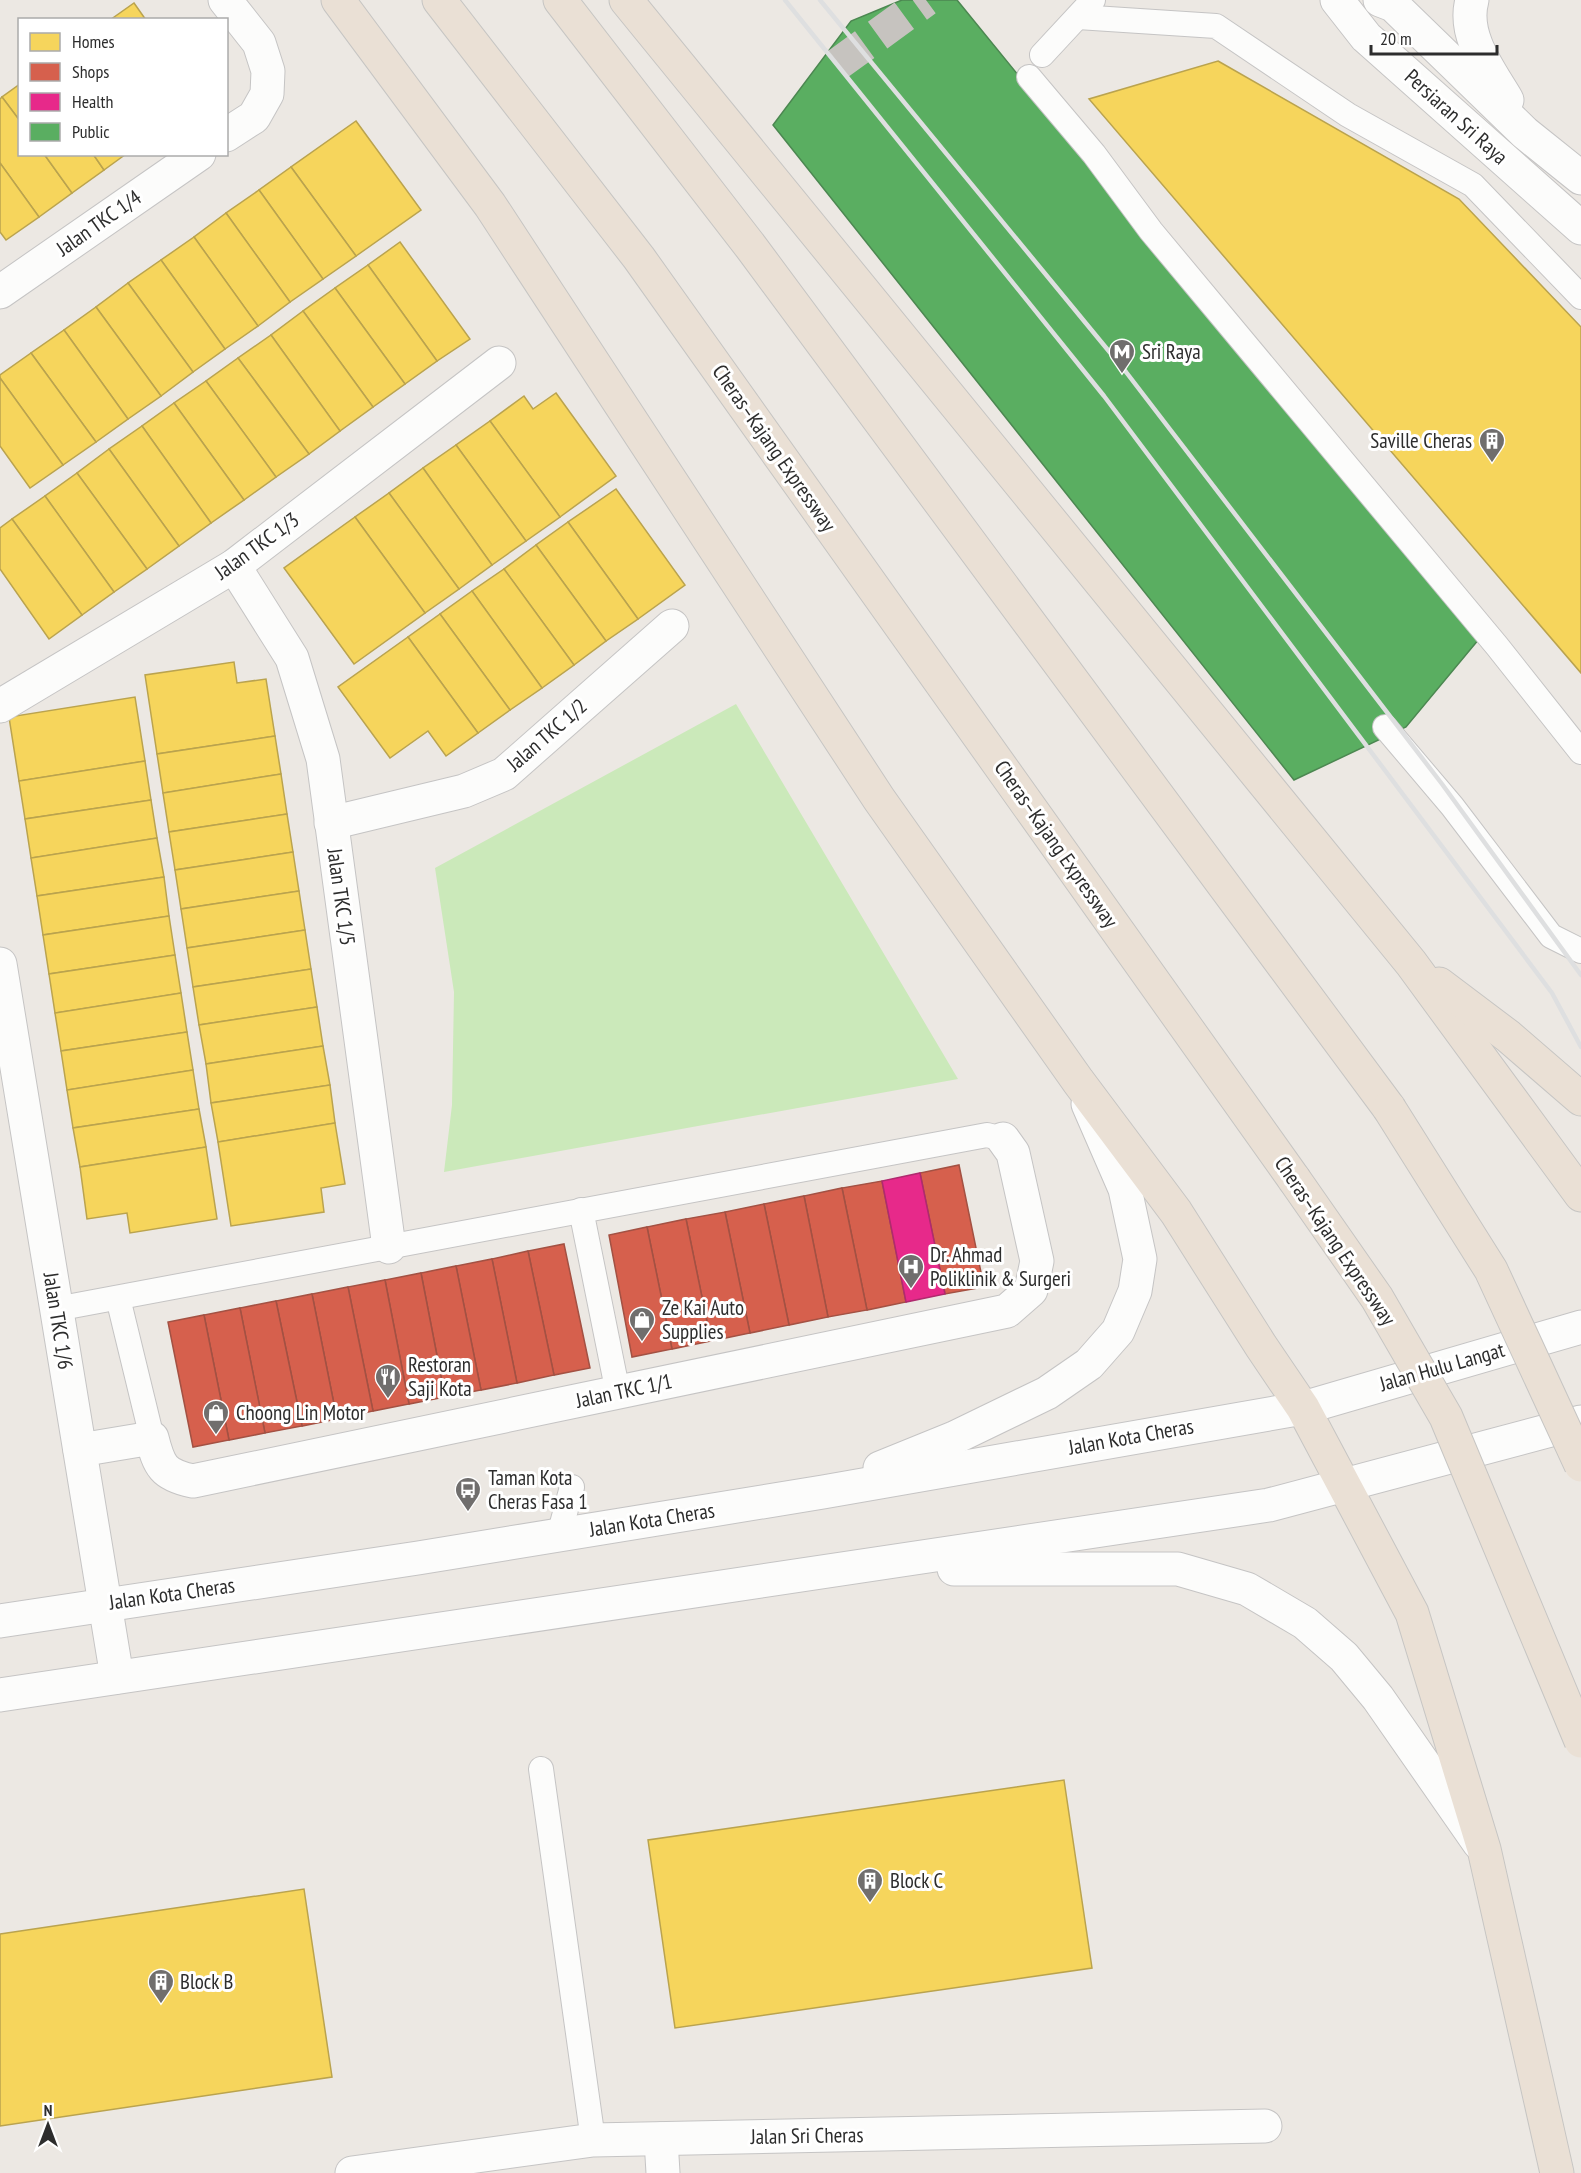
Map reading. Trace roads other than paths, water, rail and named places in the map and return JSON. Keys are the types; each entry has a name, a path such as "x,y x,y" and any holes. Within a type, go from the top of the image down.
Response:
{"highway":[{"path":"338,0 490,205 879,799 1077,1081 1176,1212 1303,1408 1412,1613 1484,1849 1557,2173"},
{"name":"Cheras–Kajang Expressway","path":"439,0 639,258 1377,1298 1446,1417 1581,1741"},
{"path":"560,0 752,247 1389,1108 1491,1270 1581,1465"},
{"path":"626,0 1411,963 1581,1195"},
{"path":"1411,963 1508,1036 1581,1099"}],"street":[{"path":"225,0 259,42 268,71 267,94 254,117 228,134"},
{"name":"Persiaran Sri Raya","path":"1337,0 1366,37 1581,228"},
{"name":"Persiaran Sri Raya","path":"1380,0 1393,5 1525,133 1581,178"},
{"path":"1472,0 1469,10 1475,44 1525,133"},
{"name":"Jalan TKC 1/4","path":"0,292 196,156"},
{"name":"Jalan TKC 1/3","path":"0,706 234,566 499,363"},
{"name":"Jalan TKC 1/5","path":"234,566 292,658 323,759 389,1247"},
{"name":"Jalan TKC 1/2","path":"331,823 464,791 504,774 672,626"},
{"name":"Jalan TKC 1/6","path":"0,964 117,1677"},
{"path":"823,1492 954,1438 1047,1393 1089,1364 1118,1331 1135,1291 1140,1259 1125,1189 1077,1081"},
{"name":"Jalan TKC 1/1","path":"152,1438 161,1467 175,1477 193,1480 1007,1311 1031,1290 1037,1261 1013,1153 1003,1139"},
{"name":"Jalan Hulu Langat","path":"1303,1408 1581,1327"},
{"name":"Jalan Kota Cheras","path":"0,1621 418,1558 823,1492 1303,1408"},
{"path":"0,1695 1269,1505 1581,1422"},
{"path":"80,1450 152,1438"},
{"path":"842,1569 1178,1569 1246,1589 1305,1623 1344,1657 1378,1698 1484,1849"},
{"name":"Jalan Sri Cheras","path":"352,2173 593,2140 1265,2126"},
{"path":"661,2139 663,2173"}],"lane":[{"path":"1042,55 1085,8 1216,26 1348,115 1473,185 1581,297"},
{"path":"1029,77 1094,154 1151,231 1497,646 1581,752"},
{"path":"1385,727 1452,806 1551,936 1581,951"},
{"path":"57,1309 987,1134 1003,1139"},
{"path":"581,1210 618,1393"},
{"path":"118,1298 152,1438"},
{"path":"559,1535 572,1487"},
{"path":"541,1769 593,2140"}],"tunnel":[{"path":"838,64 926,0"}],"railway":[{"path":"785,0 1104,396 1552,993 1581,1047"},
{"path":"820,0 1126,372 1442,784 1581,975"}],"place":[{"name":"Sri Raya","path":"1122,375"},
{"name":"Saville Cheras","path":"1492,464"},
{"name":"Dr. Ahmad Poliklinik & Surgeri","path":"911,1290"},
{"name":"Ze Kai Auto Supplies","path":"642,1343"},
{"name":"Restoran Saji Kota","path":"388,1400"},
{"name":"Choong Lin Motor","path":"216,1436"},
{"name":"Taman Kota Cheras Fasa 1","path":"468,1513"},
{"name":"Block C","path":"870,1904"},
{"name":"Block B","path":"161,2005"}]}
